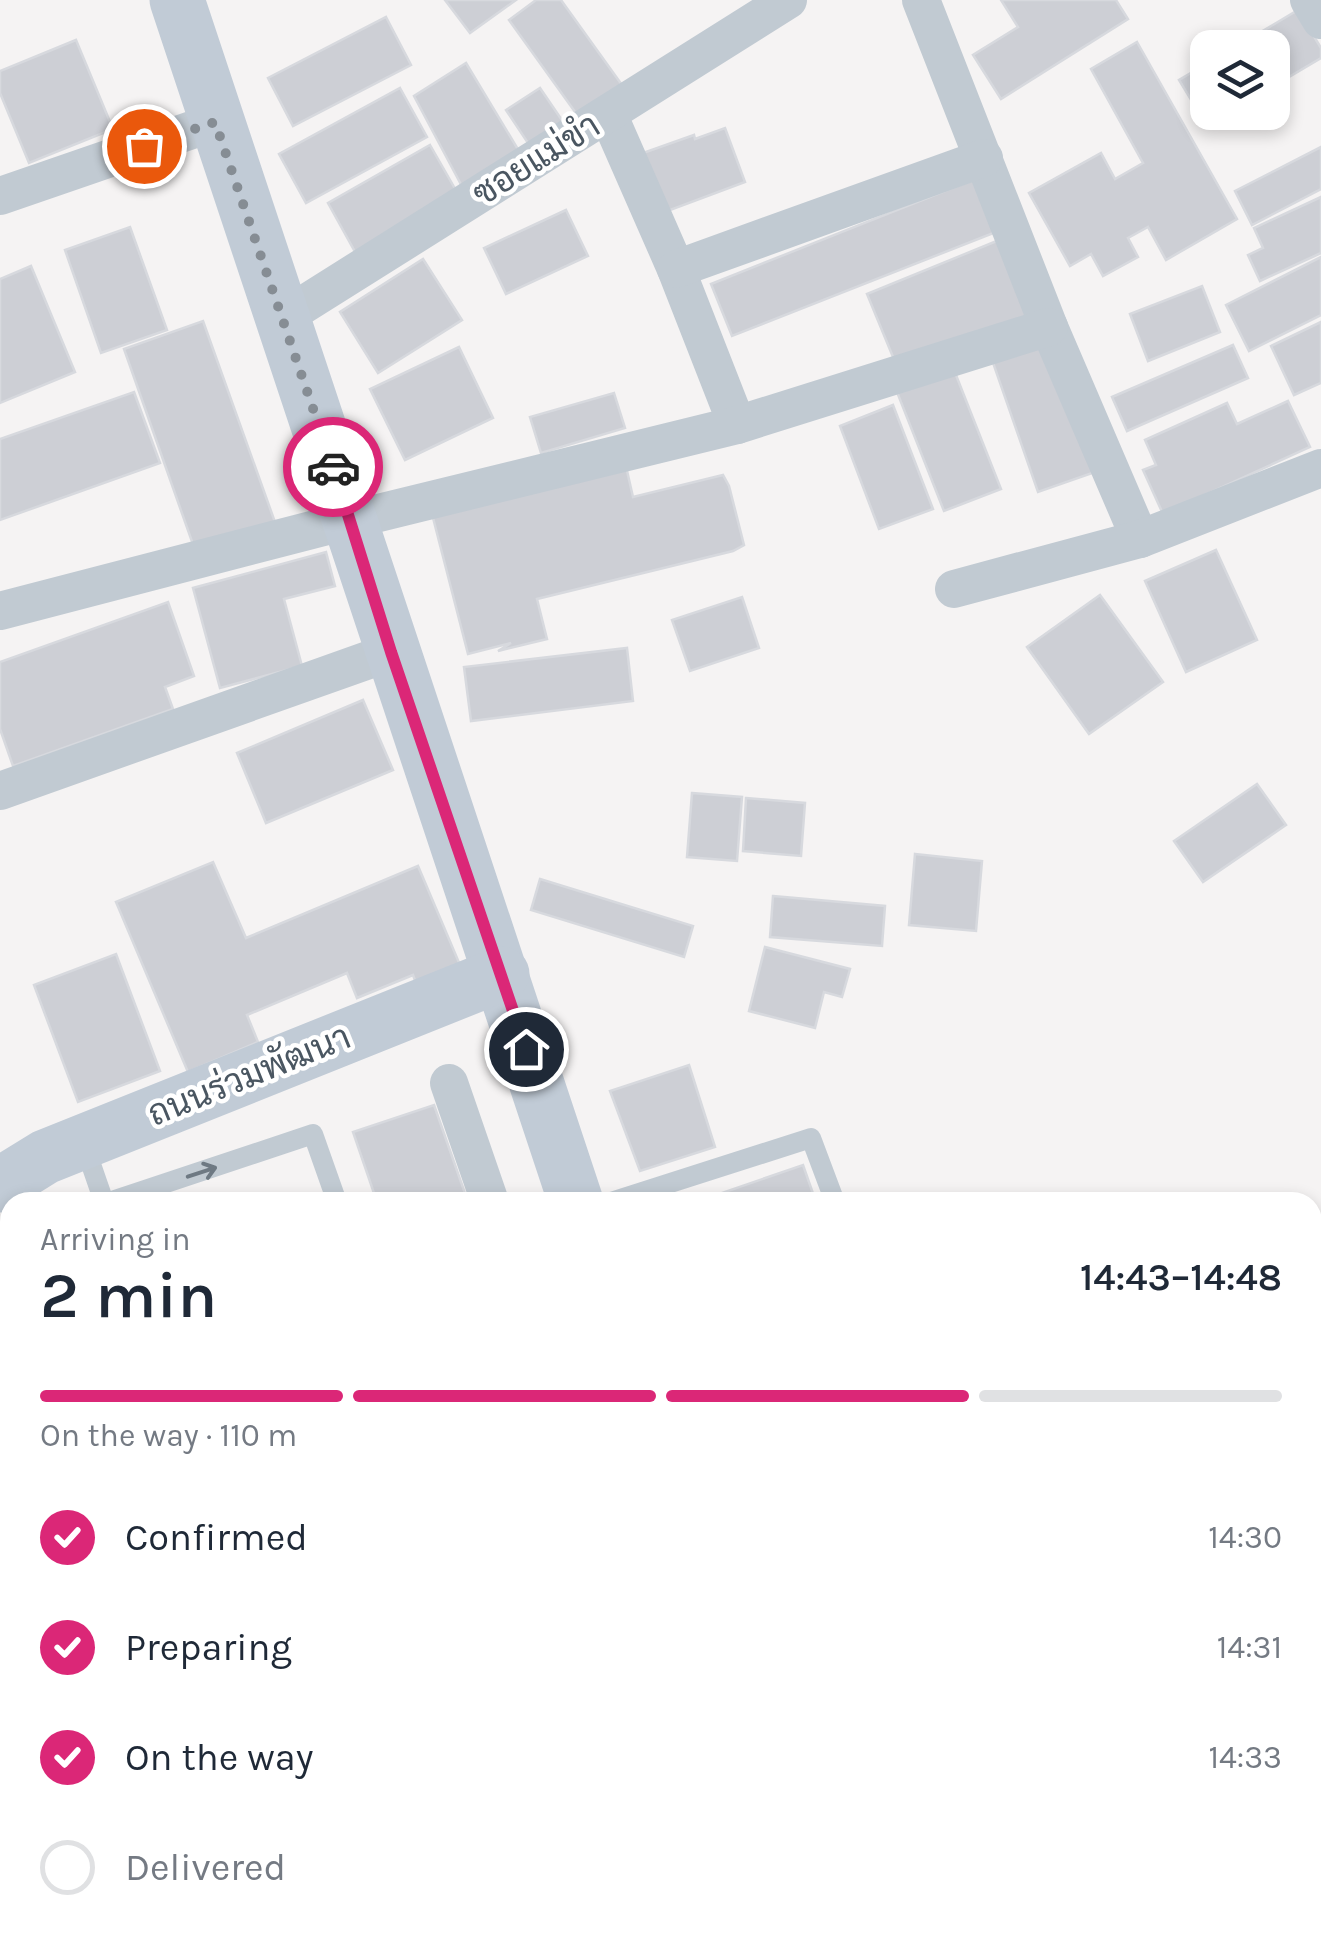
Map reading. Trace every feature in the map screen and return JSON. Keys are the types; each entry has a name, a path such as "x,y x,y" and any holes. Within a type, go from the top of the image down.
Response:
{"street":[{"path":"178,0 391,652 578,1192"},
{"name":"ซอยแม่ขำ","path":"284,317 788,0"},
{"path":"922,0 1049,327 1140,539"},
{"path":"1309,0 1321,20"},
{"path":"608,114 676,269 737,425"},
{"path":"0,196 215,122"},
{"path":"676,269 984,158"},
{"path":"0,611 737,425 1049,327"},
{"path":"954,589 1140,539 1321,468"},
{"path":"0,791 391,652"},
{"name":"ถนนร่วมพัฒนา","path":"0,1184 45,1157 502,974"},
{"path":"449,1083 487,1192"}],"lane":[{"path":"137,1192 314,1134 334,1192"},
{"path":"618,1192 812,1138 831,1192"},
{"path":"84,1142 103,1192"}],"building":[{"path":"445,0 516,0 470,33"},
{"path":"536,0 561,0 627,92 583,123 509,20"},
{"path":"1001,0 1116,0 1128,19 1001,99 973,55 1018,27"},
{"path":"1298,10 1321,48 1321,58 1290,76 1290,30 1264,30"},
{"path":"386,17 411,65 293,126 268,78"},
{"path":"76,40 113,129 29,163 0,93 0,71"},
{"path":"1137,42 1237,219 1166,260 1148,227 1128,238 1138,257 1103,276 1091,254 1070,266 1029,193 1101,153 1115,179 1143,163 1091,69"},
{"path":"466,63 522,156 465,192 414,96"},
{"path":"1190,74 1190,98 1179,80"},
{"path":"400,88 427,137 306,203 279,154"},
{"path":"540,88 570,132 536,155 506,110"},
{"path":"725,128 745,182 665,212 643,153"},
{"path":"430,145 462,201 359,259 328,203"},
{"path":"1321,147 1321,189 1252,225 1235,191"},
{"path":"980,177 1001,230 732,336 711,284"},
{"path":"1321,197 1321,253 1260,281 1248,255 1263,248 1254,228"},
{"path":"566,210 588,256 506,294 484,248"},
{"path":"130,227 167,330 101,353 65,250"},
{"path":"1009,236 1040,311 898,369 867,294"},
{"path":"1321,257 1321,315 1249,351 1226,305"},
{"path":"423,259 462,320 378,373 340,312"},
{"path":"31,266 75,372 0,403 0,279"},
{"path":"1202,286 1220,332 1148,361 1130,314"},
{"path":"203,321 276,525 196,553 124,349"},
{"path":"1321,322 1321,383 1294,395 1271,346"},
{"path":"1049,333 1098,471 1038,492 990,354"},
{"path":"1233,345 1248,378 1127,431 1112,397"},
{"path":"459,347 493,418 405,460 370,389"},
{"path":"954,370 1001,489 944,511 897,392"},
{"path":"134,392 160,463 0,520 0,439"},
{"path":"614,393 625,428 541,453 530,417"},
{"path":"1288,401 1310,447 1163,514 1143,470 1156,465 1145,440 1227,403 1237,424"},
{"path":"893,405 933,509 879,529 840,426"},
{"path":"625,462 633,497 723,475 744,545 733,551 537,599 547,639 468,654 431,510"},
{"path":"1216,550 1257,640 1186,672 1145,581"},
{"path":"326,552 335,586 284,599 302,666 220,688 193,588"},
{"path":"1100,595 1163,682 1089,734 1027,647"},
{"path":"742,597 759,648 690,671 672,620"},
{"path":"168,602 194,676 165,687 173,709 13,766 0,729 0,662"},
{"path":"627,648 633,701 471,721 464,667"},
{"path":"363,700 393,770 266,823 237,753"},
{"path":"1257,784 1286,825 1203,882 1174,841"},
{"path":"692,793 742,797 737,861 687,857"},
{"path":"746,798 805,803 801,856 743,851"},
{"path":"915,854 982,861 976,931 909,925"},
{"path":"213,862 246,938 418,866 460,965 416,983 413,975 357,998 347,973 247,1015 258,1042 188,1072 116,902"},
{"path":"540,879 693,926 684,957 531,910"},
{"path":"773,896 885,906 882,946 770,937"},
{"path":"765,947 850,969 842,997 824,992 815,1028 749,1011"},
{"path":"116,954 160,1071 78,1102 34,985"},
{"path":"689,1065 715,1147 640,1171 610,1091"},
{"path":"434,1105 464,1192 374,1192 353,1132"},
{"path":"803,1165 812,1192 725,1192"}],"way so far":[{"path":"144,146 215,122 333,467"}],"route":[{"path":"333,467 391,652 526,1049"}]}
